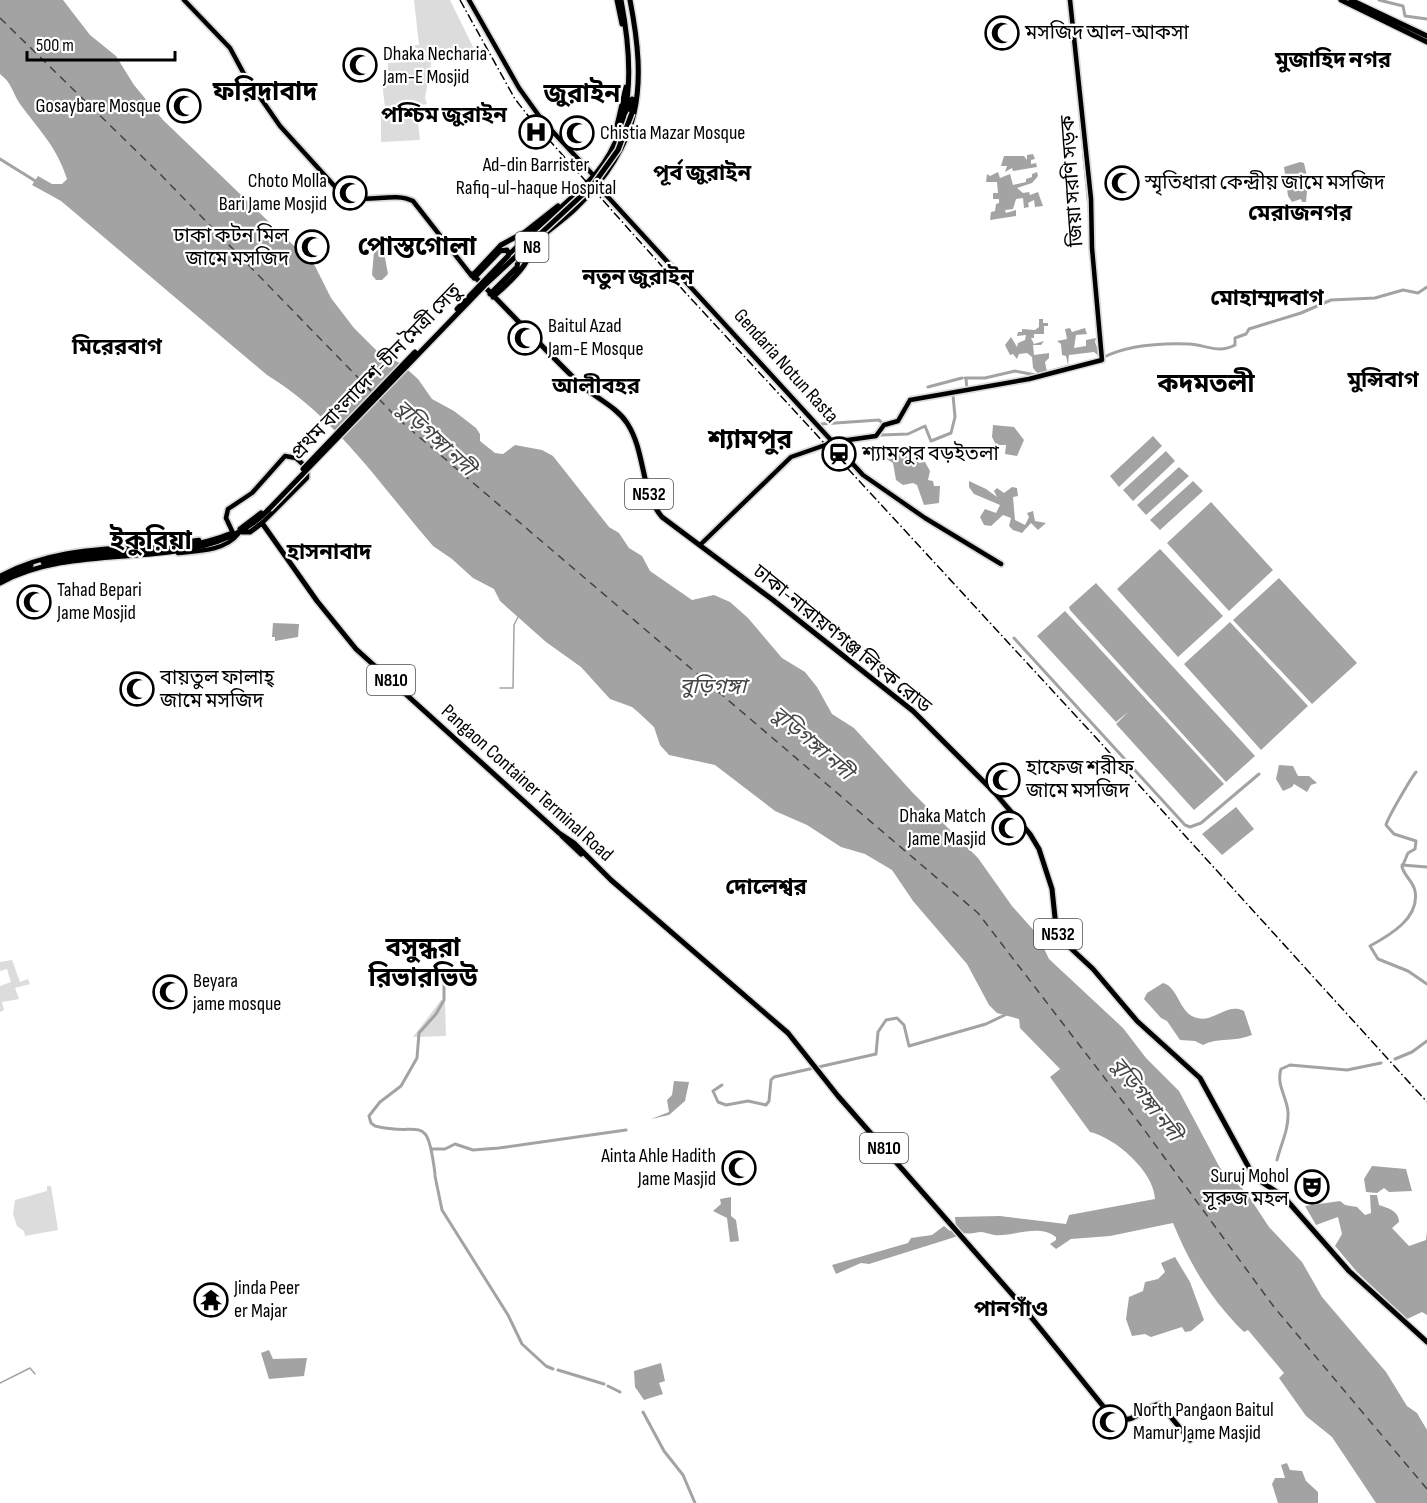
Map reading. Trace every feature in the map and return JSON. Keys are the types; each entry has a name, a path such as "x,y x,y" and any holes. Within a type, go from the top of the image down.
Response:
{"highway":[{"name":"N8","path":"472,275 501,245 525,232 571,197 594,176 615,141 630,89 630,50 623,19 624,0"},
{"name":"N8","path":"0,581 61,561 200,548 237,533 268,508 511,257 599,179 618,150 630,113 637,70 624,0"},
{"name":"N8","path":"493,296 522,269 536,243 597,185 623,146 636,108 640,74 624,0"},
{"path":"1341,0 1427,42"},
{"path":"1350,0 1427,35"},
{"path":"1356,0 1427,35"},
{"path":"493,296 520,266 530,239 571,197"},
{"path":"472,275 503,247 530,239 580,203"},
{"path":"472,275 505,249 511,257 518,261 517,267 493,296"},
{"name":"ঢাকা-নারায়ণগঞ্জ লিংক রোড","path":"472,275 577,381 622,416 639,449 649,493 658,512 913,711 995,793 1030,834 1039,849 1052,889 1056,927 1063,941 1093,969 1137,1021 1200,1078 1254,1177 1283,1196 1349,1271 1427,1342"},
{"path":"237,533 250,532 262,523"},
{"name":"Pangaon Container Terminal Road","path":"262,523 317,601 356,649 559,833 573,849 586,857 779,1025 1050,1339 1103,1407 1113,1416 1131,1418"},
{"name":"N8","path":"0,581 28,566 59,557 198,543 237,533"},
{"path":"1163,1402 1192,1438 1190,1440 1160,1404 1131,1418 1155,1403 1163,1402"}],"main road":[{"path":"469,0 519,88 542,120 594,176 597,185"},
{"name":"জিয়া সরণি সড়ক","path":"834,442 876,436 885,424 898,421 910,400 1029,379 1102,359 1092,248 1091,199 1070,0"},
{"path":"185,1 230,48 244,74 280,126 339,191 351,197 399,197 413,201 472,275"},
{"name":"Gendaria Notun Rasta","path":"597,185 876,486 1001,564"},
{"path":"700,545 791,457 834,442"},
{"path":"219,536 226,533 228,508 252,493 285,456 296,458 306,467 307,478 262,523"},
{"path":"228,524 237,533"},
{"path":"0,581 35,560 75,550 160,545 226,536"}],"shaded area":[{"path":"414,0 450,0 474,49 467,55 446,53 442,58 432,58 425,98 427,104 416,106 420,140 381,142 381,109 385,107 382,83 388,83 388,63 407,62 408,57 415,57 415,45 419,45"},
{"path":"12,960 20,982 28,979 30,984 15,988 19,999 2,1002 4,1010 0,1012 0,986 11,982 7,969 0,971 0,962"},
{"path":"441,1000 445,1003 446,1036 413,1037"},
{"path":"47,1186 51,1186 58,1230 25,1236 24,1231 17,1226 13,1214 15,1200 47,1191"}],"water":[{"name":"বুড়িগঙ্গা","path":"0,0 63,0 90,35 116,56 134,85 163,120 315,266 331,298 354,328 380,354 400,363 418,379 432,399 454,411 476,428 480,434 480,441 495,453 503,454 515,445 542,450 553,456 609,527 619,533 629,548 642,556 650,571 692,600 714,595 730,602 748,618 782,658 805,672 817,687 832,714 854,728 912,792 978,858 1012,906 1037,934 1049,959 1123,1028 1146,1058 1179,1091 1220,1168 1246,1192 1269,1227 1302,1262 1322,1297 1386,1372 1407,1406 1417,1413 1427,1430 1427,1503 1376,1503 1332,1437 1306,1416 1279,1378 1284,1373 1248,1330 1244,1332 1212,1295 1194,1268 1173,1223 1110,1236 1071,1239 1056,1249 1050,1244 1056,1240 1056,1237 1042,1231 1002,1235 961,1232 955,1237 869,1264 861,1263 836,1274 832,1265 908,1243 911,1238 932,1235 944,1226 950,1231 956,1228 955,1217 1000,1216 1066,1224 1069,1215 1155,1199 1153,1188 1140,1167 1121,1148 1100,1135 1090,1132 1050,1077 1060,1069 1020,1028 1019,1019 997,1013 989,1005 967,964 913,901 892,870 865,854 841,847 807,825 775,811 715,765 669,755 660,745 654,727 638,712 632,707 610,699 581,667 546,642 500,601 494,589 473,578 433,546 356,453 314,411 267,375 61,201 32,185 38,176 52,184 62,184 67,179 53,148 0,74"},
{"path":"1033,154 1035,159 1031,160 1031,164 1036,163 1037,167 1013,171 1012,168 1005,172 1007,166 1001,166 1004,156 1024,156 1027,160 1027,155"},
{"path":"1304,163 1308,181 1306,202 1302,202 1301,199 1292,202 1288,196 1284,167"},
{"path":"998,172 1000,178 1010,174 1013,185 1026,182 1026,179 1037,172 1038,176 1032,183 1017,188 1023,193 1029,192 1030,195 1038,192 1043,206 1035,207 1034,200 1028,203 1029,207 1024,208 1023,198 1016,199 1013,209 1005,210 1006,213 1016,210 1016,216 990,220 991,212 995,211 999,199 993,199 993,193 998,193 997,182 986,182 987,174 990,176"},
{"path":"383,247 388,274 382,280 376,280 372,275 374,251"},
{"path":"1039,319 1043,319 1043,323 1048,323 1048,326 1044,326 1044,334 1034,334 1034,338 1031,338 1034,344 1044,341 1041,345 1033,345 1034,355 1049,353 1049,358 1045,362 1047,372 1038,374 1033,368 1032,357 1027,353 1019,354 1017,359 1013,354 1010,355 1005,345 1011,337 1017,347 1018,343 1025,340 1026,335 1017,336 1018,332 1022,332 1022,329 1035,330 1039,327"},
{"path":"1070,328 1072,332 1085,328 1087,334 1076,335 1074,348 1086,346 1086,340 1096,338 1095,342 1101,358 1094,352 1069,355 1068,365 1066,356 1062,355 1061,344 1057,341 1067,339 1065,329"},
{"path":"993,425 1014,427 1024,440 1017,456 1005,454 1006,445 996,445 992,437"},
{"path":"1153,436 1162,446 1119,487 1110,476"},
{"path":"1166,451 1175,461 1133,501 1123,490"},
{"path":"896,453 909,455 919,463 925,462 930,471 928,480 933,481 934,486 940,486 939,503 924,505 917,485 913,483 903,485 896,480 893,463 885,458 894,457"},
{"path":"1179,467 1189,476 1146,515 1137,505"},
{"path":"969,481 997,497 994,491 997,488 1004,493 1012,487 1017,488 1018,496 1013,497 1015,520 1025,525 1029,517 1027,513 1033,511 1035,521 1046,523 1038,530 1031,523 1022,533 1013,530 1009,526 1011,518 1003,515 991,526 984,525 980,517 985,509 996,513 1000,505 974,494 969,487"},
{"path":"1193,481 1203,491 1160,530 1150,520"},
{"path":"1211,502 1273,570 1229,611 1167,543"},
{"path":"1160,549 1223,616 1178,657 1117,589"},
{"path":"1279,578 1357,663 1312,704 1233,620"},
{"path":"1096,583 1255,756 1226,782 1070,610 1069,607"},
{"path":"1065,611 1224,784 1194,810 1116,724 1128,712 1116,722 1037,636"},
{"path":"1230,622 1308,706 1261,750 1184,664"},
{"path":"273,623 299,624 298,637 275,641 275,637 272,637"},
{"path":"1279,765 1293,766 1298,776 1309,776 1317,783 1311,785 1307,792 1294,784 1283,791 1276,779"},
{"path":"1236,807 1254,829 1222,855 1202,834"},
{"path":"1163,983 1172,989 1185,1010 1194,1017 1207,1018 1231,1009 1244,1011 1252,1035 1203,1045 1195,1041 1180,1040 1167,1021 1161,1018 1144,999 1147,993"},
{"path":"674,1081 689,1082 685,1101 669,1115 651,1119 669,1112 667,1100 672,1095"},
{"path":"1372,1166 1406,1169 1412,1191 1389,1192 1384,1188 1377,1193 1366,1192 1364,1179"},
{"path":"1370,1195 1377,1195 1379,1205 1397,1215 1399,1222 1392,1228 1409,1246 1426,1240 1427,1231 1427,1315 1422,1312 1407,1319 1357,1272 1335,1246 1342,1234 1338,1217 1316,1225 1305,1206 1340,1201 1345,1205 1357,1207 1365,1215 1371,1213"},
{"path":"731,1197 731,1216 736,1220 739,1241 730,1242 727,1218 713,1211 721,1204 720,1199"},
{"path":"1175,1257 1190,1282 1204,1320 1191,1331 1185,1332 1182,1327 1151,1337 1145,1334 1132,1336 1126,1319 1129,1297 1143,1291 1145,1282 1158,1279 1165,1272 1161,1263"},
{"path":"269,1350 273,1359 307,1358 304,1376 269,1379 261,1353"},
{"path":"661,1363 665,1381 659,1383 663,1394 644,1400 635,1387 634,1371"},
{"path":"1287,1463 1290,1470 1302,1471 1306,1481 1318,1492 1318,1503 1278,1503 1272,1484 1275,1478 1285,1478 1281,1465"}],"waterway":[{"path":"1379,0 1403,6 1405,16 1427,19"},
{"path":"1075,70 1089,217"},
{"path":"0,159 37,182"},
{"path":"1093,279 1094,295"},
{"path":"1102,358 1122,350 1156,345 1189,344 1218,349 1229,348 1235,345 1235,338 1246,334 1249,329 1301,313 1331,300 1375,298 1403,290 1418,293 1427,287"},
{"path":"1098,342 1099,352"},
{"path":"965,378 985,378 1015,371 1036,375 1069,366"},
{"path":"928,387 962,378"},
{"path":"966,378 967,391"},
{"path":"881,431 881,435 908,434 925,426 931,441 951,433 955,417 953,395 955,394"},
{"path":"821,424 879,420 885,426"},
{"path":"500,688 513,688 514,625 518,617"},
{"path":"1014,638 1185,825 1190,827 1201,823 1259,774"},
{"path":"1416,772 1386,825 1394,834 1416,841 1415,849 1408,853 1402,867 1415,891 1413,909 1394,931 1370,946 1378,959 1408,971 1427,984"},
{"path":"1402,865 1427,867"},
{"path":"435,1174 429,1141 425,1133 412,1129 375,1126 371,1123 369,1116 380,1102 401,1086 417,1058 419,1033 436,1014 444,1000 444,973"},
{"path":"722,1085 713,1091 718,1102 726,1105 748,1101 766,1105 769,1101 771,1080 774,1077 876,1054 878,1032 886,1020 897,1018 904,1025 909,1046 986,1024 1009,1013"},
{"path":"1395,1059 1412,1052 1427,1041"},
{"path":"1277,1160 1288,1118 1280,1080 1281,1069 1290,1065 1347,1070 1381,1063"},
{"path":"432,1149 445,1149 455,1144 473,1150 499,1148 626,1130"},
{"path":"435,1176 442,1210 508,1315 522,1344 546,1366 553,1369"},
{"path":"0,1383 30,1368 35,1374"},
{"path":"558,1370 604,1384"},
{"path":"608,1386 620,1392"},
{"path":"643,1412 664,1451 683,1475 695,1503"}],"ferry route":[{"path":"0,18 161,175 373,393"},
{"path":"379,399 397,418 978,913 1140,1124 1274,1307 1427,1489"}],"railway":[{"path":"460,0 515,99 533,122 684,291 1099,741 1427,1102"}],"place":[{"name":"মসজিদ আল-আকসা","path":"1002,33"},
{"name":"Dhaka Necharia Jam-E Mosjid","path":"360,65"},
{"name":"Gosaybare Mosque","path":"184,106"},
{"name":"Ad-din Barrister Rafiq-ul-haque Hospital","path":"536,132"},
{"name":"Chistia Mazar Mosque","path":"577,133"},
{"name":"স্মৃতিধারা কেন্দ্রীয় জামে মসজিদ","path":"1122,183"},
{"name":"Choto Molla Bari Jame Mosjid","path":"350,193"},
{"name":"ঢাকা কটন মিল জামে মসজিদ","path":"312,247"},
{"name":"Baitul Azad Jam-E Mosque","path":"525,338"},
{"name":"শ্যামপুর বড়ইতলা","path":"839,454"},
{"name":"Tahad Bepari Jame Mosjid","path":"34,602"},
{"name":"বায়তুল ফালাহ্ জামে মসজিদ","path":"137,689"},
{"name":"হাফেজ শরীফ জামে মসজিদ","path":"1003,780"},
{"name":"Dhaka Match Jame Masjid","path":"1009,828"},
{"name":"Beyara jame mosque","path":"170,992"},
{"name":"Ainta Ahle Hadith Jame Masjid","path":"739,1168"},
{"name":"Suruj Mohol সূরুজ মহল","path":"1312,1187"},
{"name":"Jinda Peer er Majar","path":"211,1300"},
{"name":"North Pangaon Baitul Mamur Jame Masjid","path":"1110,1422"}],"district":[{"name":"মুজাহিদ নগর","path":"1333,60"},
{"name":"ফরিদাবাদ","path":"265,92"},
{"name":"জুরাইন","path":"582,94"},
{"name":"পশ্চিম জুরাইন","path":"444,115"},
{"name":"পূর্ব জুরাইন","path":"702,173"},
{"name":"মেরাজনগর","path":"1300,213"},
{"name":"পোস্তগোলা","path":"417,247"},
{"name":"নতুন জুরাইন","path":"638,277"},
{"name":"মোহাম্মদবাগ","path":"1267,298"},
{"name":"মিরেরবাগ","path":"117,347"},
{"name":"মুন্সিবাগ","path":"1383,380"},
{"name":"কদমতলী","path":"1206,384"},
{"name":"আলীবহর","path":"596,386"},
{"name":"শ্যামপুর","path":"750,440"},
{"name":"ইকুরিয়া","path":"151,541"},
{"name":"হাসনাবাদ","path":"329,552"},
{"name":"দোলেশ্বর","path":"766,887"},
{"name":"বসুন্ধরা রিভারভিউ","path":"423,963"},
{"name":"পানগাঁও","path":"1011,1309"}],"water label":[{"name":"বুড়িগঙ্গা নদী","path":"435,438"},
{"name":"বুড়িগঙ্গা নদী","path":"812,743"},
{"name":"বুড়িগঙ্গা নদী","path":"1146,1099"}]}
